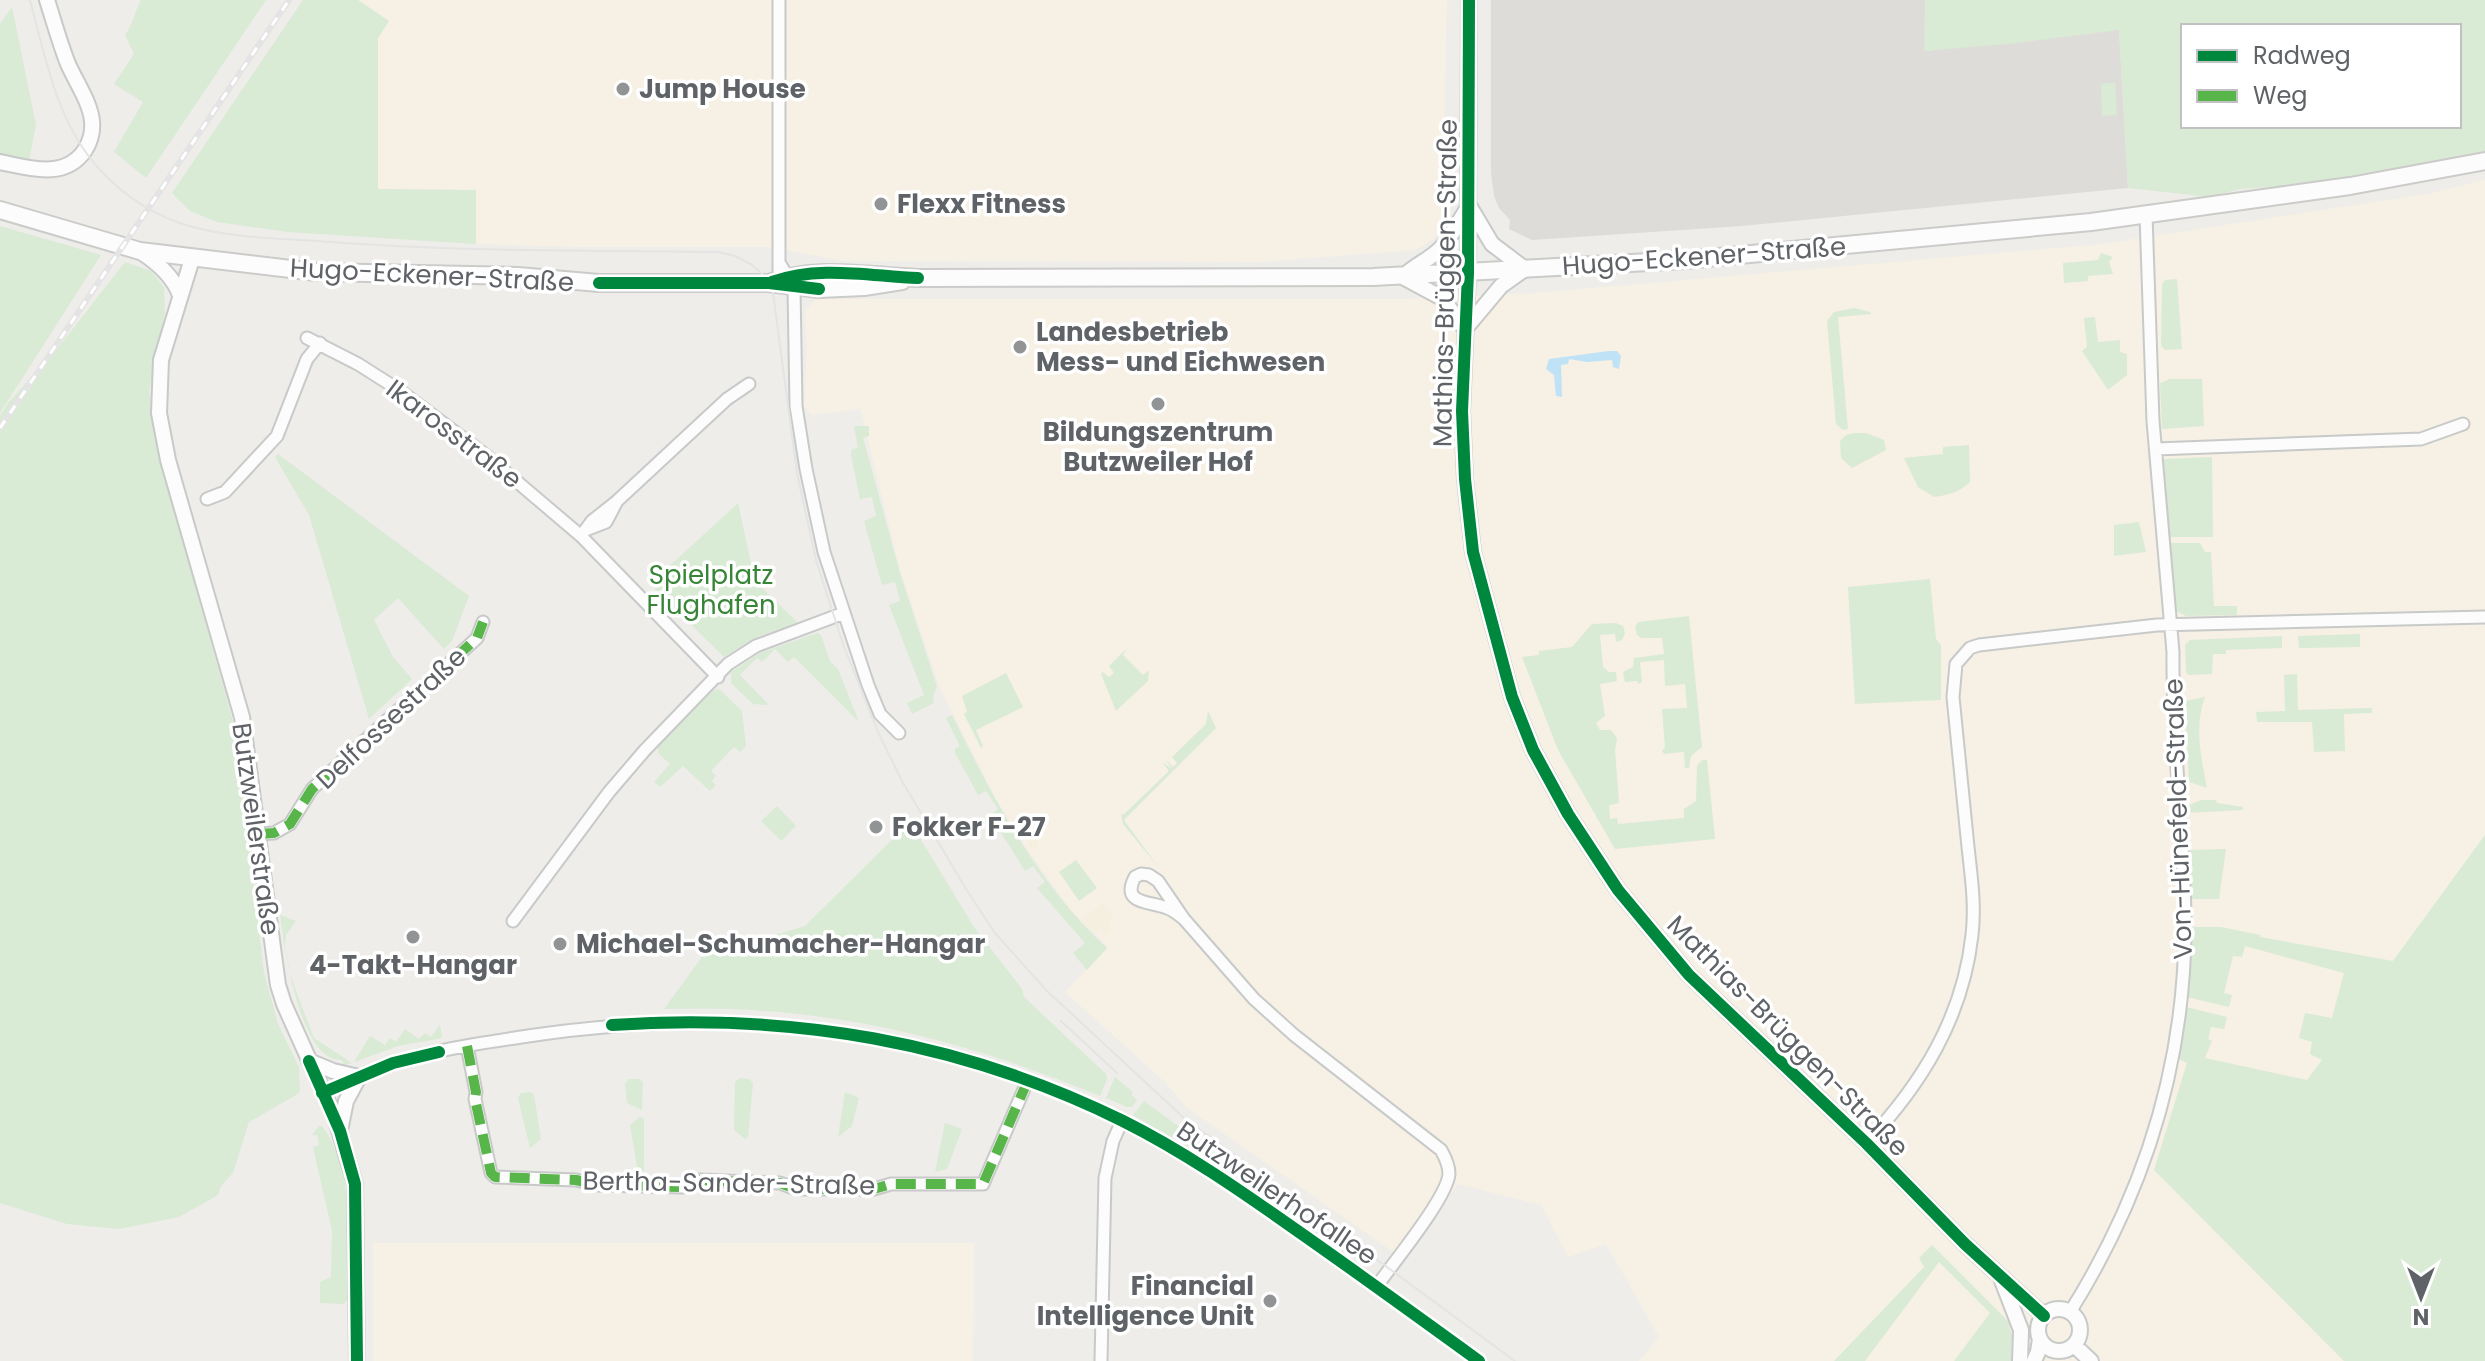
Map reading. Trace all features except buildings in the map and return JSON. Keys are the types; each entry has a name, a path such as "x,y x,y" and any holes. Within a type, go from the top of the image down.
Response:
{"main road":[{"name":"Hugo-Eckener-Straße","path":"192,259 339,273 518,276 599,283 798,281 872,286 918,278 1403,277 1723,257 2146,215 2350,186 2485,161"},
{"path":"0,210 140,251 192,259"}],"street":[{"path":"0,162 44,170 59,169 78,158 90,140 90,112 67,62 47,0"},
{"path":"779,0 798,281 795,388 806,469 824,552 844,613 880,714 899,733"},
{"name":"Mathias-Brüggen-Straße","path":"1469,0 1468,273 1462,411 1465,479 1473,552 1512,697 1533,750 1600,864 1689,975 2044,1316"},
{"path":"1469,206 1497,250 1525,269 1501,286 1465,329 1442,298 1403,277 1414,264 1443,246 1469,206"},
{"name":"Von-Hünefeld-Straße","path":"2070,1312 2100,1262 2139,1180 2163,1099 2181,1000 2185,916 2173,652 2149,354 2146,215"},
{"path":"140,251 171,278 180,295"},
{"name":"Butzweilerstraße","path":"192,259 161,360 159,413 168,460 242,717 278,985 340,1131 355,1184 357,1361"},
{"name":"Ikarosstraße","path":"307,338 399,390 584,533 718,677"},
{"path":"207,499 225,492 277,436 307,359 320,343"},
{"path":"584,533 606,522 616,502 727,399 749,384"},
{"path":"2156,449 2421,439 2463,424"},
{"path":"513,921 609,792 728,664 756,646 844,613"},
{"path":"1866,1143 1926,1071 1944,1038 1967,966 1973,932 1973,897 1953,697 1956,664 1970,648 2157,625 2485,617"},
{"name":"Delfossestraße","path":"258,834 274,833 290,824 312,789 477,638 483,622"},
{"path":"1184,919 1168,908 1141,903 1133,897 1131,890 1135,877 1149,875 1158,881 1184,919 1254,999 1294,1035 1441,1150 1449,1175 1442,1194 1377,1286"},
{"name":"Butzweilerhofallee","path":"322,1093 393,1063 467,1046 591,1027 716,1021 800,1026 937,1051 1028,1080 1122,1121 1208,1169 1479,1361"},
{"name":"Bertha-Sander-Straße","path":"467,1046 491,1173 495,1177 576,1180 598,1185 682,1187 699,1180 780,1183 796,1189 874,1189 891,1184 983,1184 1028,1080"},
{"path":"309,1061 359,1077 346,1101 340,1131"},
{"path":"1101,1361 1105,1178 1111,1149 1122,1121"},
{"path":"2001,1278 2002,1286 2015,1307 2021,1330 2020,1361"},
{"path":"2034,1361 2040,1339 2039,1322 2044,1316 2058,1309 2070,1312 2080,1328 2074,1345 2053,1356 2040,1339"},
{"path":"2074,1345 2091,1361"}],"shaded area":[{"path":"358,0 1447,0 1442,222 1434,239 1415,250 1265,262 843,261 768,247 476,244 475,190 378,189 378,38 389,21"},
{"path":"1491,0 1925,0 1925,51 2119,29 2128,188 1742,226 1532,240 1509,229 1510,220 1499,208 1494,196 1491,174"},
{"path":"2485,180 2485,835 2307,1080 2154,1169 2344,1361 1639,1361 1659,1337 1606,1244 1568,1257 1541,1205 1458,1184 1403,1259 1186,1107 1165,1082 1065,992 1108,947 1072,912 1027,849 996,799 941,691 901,573 860,409 812,415 804,407 805,311 816,299 1407,299 1533,293 2102,244 2426,194"},
{"path":"373,1243 974,1243 973,1361 373,1361"}],"green space":[{"path":"141,0 266,0 146,178 114,152 143,102 114,84 134,54 125,35"},
{"path":"303,0 358,0 389,21 378,38 378,189 476,190 476,244 288,232 217,222 190,211 172,193"},
{"path":"1925,0 2485,0 2485,152 2297,185 2240,189 2210,197 2128,188 2119,30 1924,51"},
{"path":"12,7 36,125 29,161 0,155 0,24"},
{"path":"2115,82 2117,115 2102,116 2101,84"},
{"path":"0,226 101,255 0,413"},
{"path":"2101,253 2113,257 2109,262 2113,274 2088,276 2088,281 2064,283 2063,263 2098,260"},
{"path":"125,262 151,271 164,287 165,313 149,392 172,502 237,736 264,973 278,1024 299,1067 300,1091 249,1122 233,1173 221,1186 218,1195 179,1217 119,1229 67,1224 0,1203 0,416"},
{"path":"2177,279 2182,349 2165,350 2161,346 2162,284 2165,280"},
{"path":"1854,308 1871,314 1838,317 1848,429 1843,430 1836,424 1827,321 1834,312"},
{"path":"2095,317 2098,342 2120,340 2120,352 2127,354 2127,375 2108,390 2082,351 2087,347 2084,318"},
{"path":"2170,379 2202,379 2204,426 2162,429 2160,383"},
{"path":"854,426 869,426 869,436 863,438 900,573 937,687 934,703 912,714 907,703 924,695 889,605 900,601 895,582 882,585 864,521 876,516 872,497 860,499 851,455 852,449 858,448"},
{"path":"1866,433 1884,440 1886,450 1852,468 1841,458 1840,441 1846,435"},
{"path":"1969,445 1970,482 1958,491 1934,497 1918,487 1904,458 1943,454 1943,447"},
{"path":"278,454 469,596 452,641 444,649 398,598 374,620 393,657 412,679 369,719 309,515 275,457"},
{"path":"2212,457 2213,537 2168,537 2164,459"},
{"name":"Spielplatz Flughafen","path":"738,503 755,581 798,623 760,636 724,657 650,584"},
{"path":"2139,522 2146,552 2114,556 2114,525"},
{"path":"2168,543 2200,543 2205,552 2211,552 2214,606 2237,606 2237,615 2186,616 2174,610"},
{"path":"1930,579 1936,639 1941,645 1941,700 1855,704 1848,587"},
{"path":"1689,616 1702,747 1691,756 1689,768 1685,768 1684,752 1664,754 1662,750 1665,748 1662,709 1687,708 1685,684 1665,686 1664,660 1640,662 1642,682 1638,684 1637,681 1625,682 1623,672 1633,667 1634,658 1664,654 1662,638 1641,638 1637,635 1635,627 1638,622"},
{"path":"1616,623 1623,626 1625,633 1622,640 1616,642 1615,634 1600,635 1603,667 1609,672 1616,672 1617,681 1600,684 1605,716 1596,723 1600,730 1611,730 1617,738 1619,803 1609,805 1610,819 1617,818 1618,824 1684,818 1684,809 1696,801 1697,766 1702,760 1707,760 1715,839 1615,849 1558,750 1522,657 1539,655 1539,651 1572,647 1592,624"},
{"path":"817,633 821,635 830,661 838,669 859,722 794,657 788,662 775,649 762,662 757,658 740,675 769,705 753,704 731,683 731,672 760,653"},
{"path":"2360,634 2360,647 2299,648 2298,636"},
{"path":"2282,636 2282,648 2226,650 2226,654 2213,654 2212,674 2189,675 2186,672 2185,645 2190,640"},
{"path":"1127,648 1123,655 1143,675 1149,670 1148,681 1116,711 1101,674 1103,672 1109,677 1114,673 1109,666"},
{"path":"1006,673 1023,707 976,730 983,746 981,748 964,714 967,712 962,696"},
{"path":"2297,674 2298,710 2372,708 2372,713 2344,714 2345,751 2314,752 2312,722 2257,722 2256,712 2285,711 2284,675"},
{"path":"719,689 742,711 746,746 740,752 734,747 711,771 716,776 712,781 716,785 710,791 683,766 660,787 654,782 670,764 658,753 658,745 714,690"},
{"path":"2205,697 2199,731 2207,788 2189,782 2185,701"},
{"path":"1208,711 1216,728 1124,820 1159,868 1123,824 1121,813 1123,815 1169,771 1162,762 1172,769 1165,759 1173,767 1177,763 1172,757 1206,724"},
{"path":"952,715 1001,809 1038,868 1059,897 1107,948 1087,970 1073,953 1085,943 1037,888 1045,882 1033,866 1025,871 990,815 998,809 986,791 978,795 955,753 960,746 946,718"},
{"path":"2201,800 2216,800 2217,803 2243,807 2243,810 2185,813 2185,807"},
{"path":"777,806 796,826 781,841 761,821"},
{"path":"910,822 974,927 1022,989 1024,997 1106,1074 1100,1096 993,1056 887,1028 779,1012 664,1009 702,957 805,926"},
{"path":"2485,835 2485,1361 2344,1361 2154,1170 2187,1063 2178,1059 2186,1007 2227,1017 2224,1029 2211,1027 2208,1039 2212,1041 2205,1058 2307,1080 2322,1060 2310,1054 2312,1042 2299,1038 2305,1013 2332,1018 2344,973 2245,946 2242,957 2233,956 2224,993 2232,995 2229,1007 2187,997 2191,927 2221,927 2393,961"},
{"path":"2226,849 2219,899 2190,899 2188,850"},
{"path":"1076,860 1097,888 1079,901 1059,872"},
{"path":"280,915 296,921 286,935 290,972 285,951"},
{"path":"290,974 314,1038 352,1063 344,1065 342,1060 327,1056 315,1043 305,1024"},
{"path":"440,1025 442,1038 398,1046 354,1062 370,1036 385,1045 390,1038 396,1042 405,1029 419,1039 425,1033 431,1037"},
{"path":"1115,1077 1133,1092 1131,1095 1137,1100 1132,1107 1106,1098"},
{"path":"740,1078 753,1083 748,1137 745,1139 734,1130 735,1082"},
{"path":"629,1079 643,1082 642,1110 627,1103 625,1084"},
{"path":"531,1092 541,1139 530,1148 518,1098 521,1093"},
{"path":"845,1092 859,1098 852,1126 838,1137"},
{"path":"1144,1101 1351,1253 1349,1256 1229,1170 1133,1115"},
{"path":"640,1117 644,1119 644,1170 638,1173 630,1125"},
{"path":"945,1123 962,1129 947,1169 935,1172"},
{"path":"319,1126 323,1127 334,1146 345,1188 349,1256 348,1299 344,1304 320,1303 320,1282 331,1277 332,1231 313,1147 319,1145 317,1135 312,1135"},
{"path":"1932,1245 2008,1321 2012,1335 2011,1361 1954,1361 1990,1313 1939,1262 1865,1361 1834,1361 1924,1267 1919,1258"}],"sand":[{"path":"1032,812 1037,815 1031,824 1044,830 1038,837 1037,848 1033,849 1028,845 1030,835 1023,833 1021,824"},
{"path":"1103,904 1113,917 1108,924 1110,931 1105,934 1101,928 1094,933 1081,919"}],"water":[{"path":"1617,351 1621,356 1619,369 1613,367 1612,360 1587,362 1569,359 1568,364 1561,365 1562,397 1556,396 1554,375 1546,369 1549,359"}],"tram line":[{"path":"30,0 63,112 86,153 110,181 131,198 180,223 244,236 379,245 718,252 735,256 762,274 773,293 797,473 816,560 844,647 878,732 902,781 995,933 1047,991 1184,1118 1515,1361"},
{"path":"1061,1021 1117,1073"}],"railway":[{"path":"0,428 289,0"}],"marked path":[{"path":"258,834 274,833 290,824 312,789 477,638 483,622"},
{"path":"467,1046 491,1173 495,1177 576,1180 598,1185 682,1187 699,1180 780,1183 796,1189 874,1189 891,1184 983,1184 1028,1080"}],"cycle path":[{"path":"1469,0 1468,273 1462,411 1465,479 1473,552 1512,697 1533,750 1568,814 1618,890 1689,975 1866,1143 1965,1244 2044,1316"},
{"path":"772,282 826,273 918,278"},
{"path":"599,283 769,283 819,289"},
{"path":"612,1025 679,1022 745,1024 874,1038 938,1052 1062,1093 1123,1121 1210,1171 1479,1361"},
{"path":"322,1093 393,1063 439,1052"},
{"path":"309,1061 340,1131 355,1184 357,1361"}],"place":[{"name":"Jump House","path":"623,89"},
{"name":"Flexx Fitness","path":"881,204"},
{"name":"Landesbetrieb Mess- und Eichwesen","path":"1020,347"},
{"name":"Bildungszentrum Butzweiler Hof","path":"1158,404"},
{"name":"Fokker F-27","path":"876,827"},
{"name":"4-Takt-Hangar","path":"413,937"},
{"name":"Michael-Schumacher-Hangar","path":"560,944"},
{"name":"Financial Intelligence Unit","path":"1270,1301"}]}
